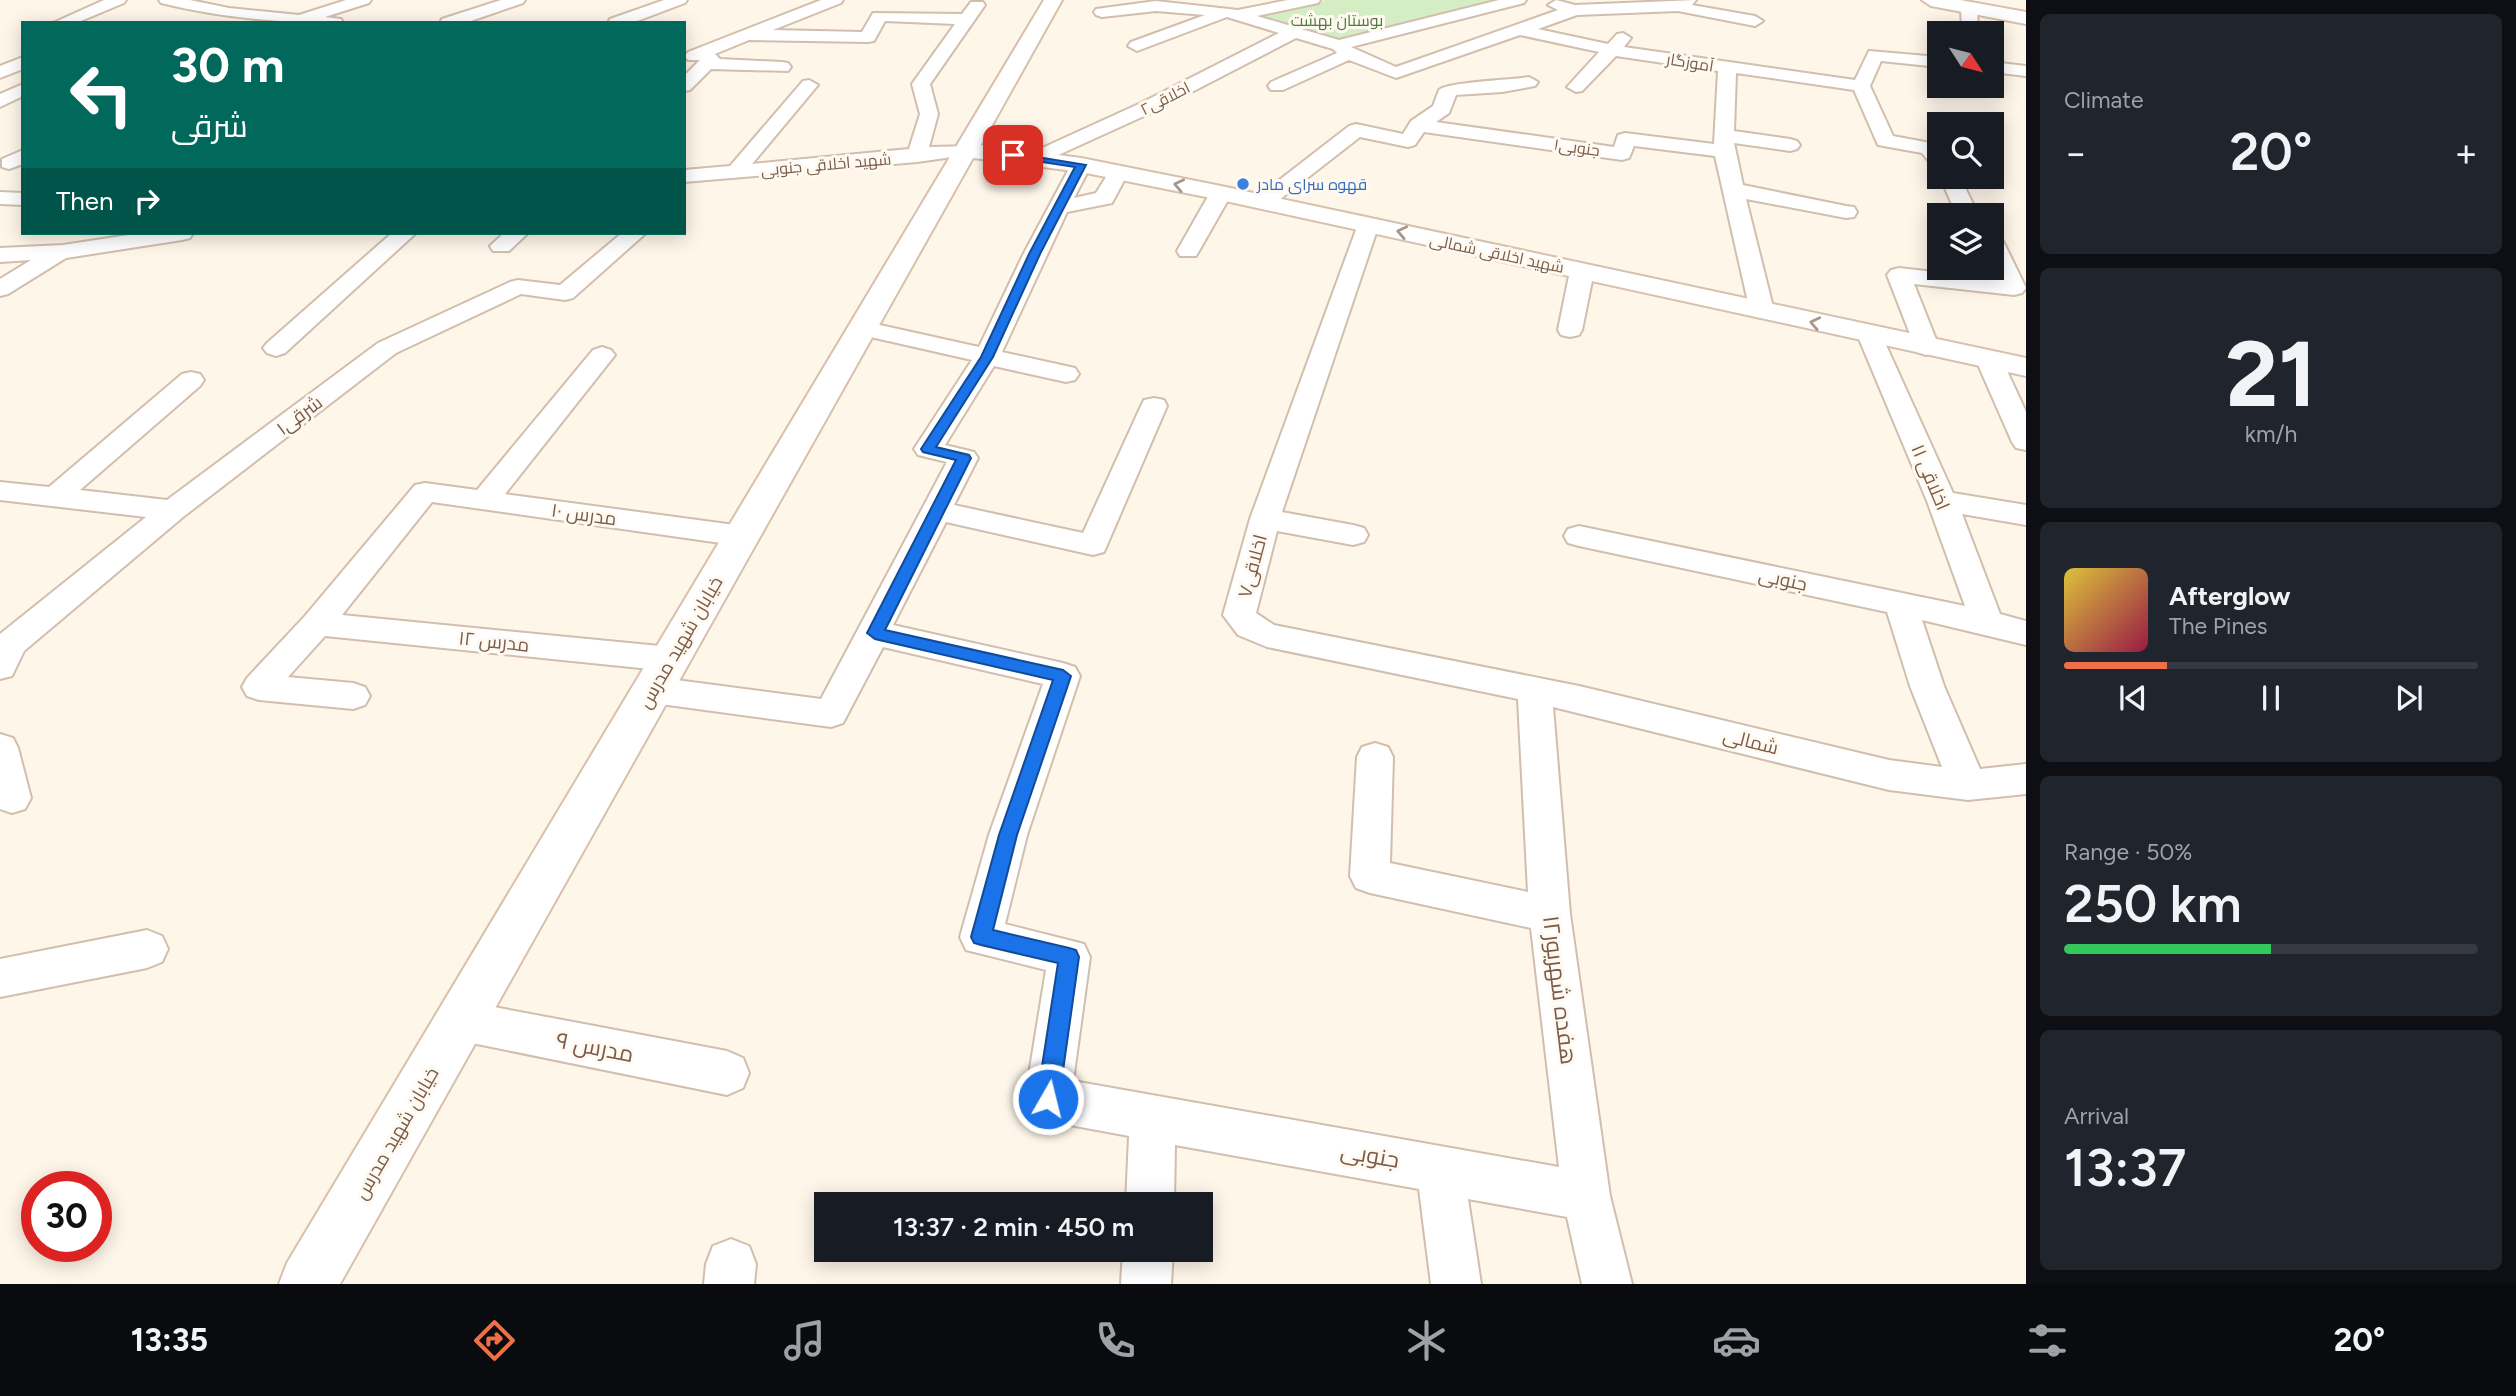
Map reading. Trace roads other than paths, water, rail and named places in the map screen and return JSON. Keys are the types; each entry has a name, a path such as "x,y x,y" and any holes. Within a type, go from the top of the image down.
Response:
{"main road":[{"name":"خیابان شهید مدرس","path":"308,1284 1053,0"},
{"path":"1931,0 2026,18"},
{"name":"شهید اخلاقی شمالی","path":"967,150 1081,165 1221,193 2026,368"}],"street":[{"path":"66,21 118,0"},
{"path":"167,0 229,13 319,21"},
{"path":"229,13 259,0"},
{"path":"303,19 363,0"},
{"path":"454,21 517,0"},
{"path":"621,21 679,0"},
{"path":"686,82 699,58 747,35 835,0"},
{"path":"917,156 929,114 921,84 981,0"},
{"path":"1137,46 1231,14 1312,0"},
{"path":"1277,86 1344,49 1518,0"},
{"path":"1544,2 1575,10 1683,3 1755,21"},
{"path":"1102,12 1156,6 1231,14 1344,49 1396,72 1575,10"},
{"path":"1969,7 1970,21"},
{"path":"747,35 868,37 879,16 968,19"},
{"path":"1558,17 1625,36 1576,87"},
{"name":"آموزگار","path":"1520,30 1612,50 1861,86"},
{"name":"اخلاقی۲","path":"1036,158 1148,107 1292,33"},
{"path":"1927,61 1875,55 1861,86 1885,141 1927,148"},
{"path":"699,58 782,67"},
{"path":"0,73 21,63"},
{"path":"1415,66 1448,90 1502,88 1529,82"},
{"path":"1727,68 1724,144 1762,311"},
{"path":"2004,68 2026,71"},
{"path":"0,85 21,88"},
{"path":"736,171 809,85"},
{"path":"0,101 21,89"},
{"path":"1262,202 1356,130 1411,139 1443,109 1448,90"},
{"name":"جنوبی۱","path":"1411,139 1622,154 1625,139 1724,144"},
{"path":"1724,144 1790,145"},
{"name":"شهید اخلاقی جنوبی","path":"686,176 967,150"},
{"path":"875,633 964,458 928,449 987,357 1081,165"},
{"path":"1058,208 1104,198 1118,173"},
{"path":"1734,190 1846,212"},
{"path":"1188,251 1221,193"},
{"path":"0,198 21,198"},
{"name":"اخلاقی۷","path":"1367,224 1265,519 1239,615 1250,628 1267,635 1535,692"},
{"path":"0,289 93,235"},
{"path":"0,255 63,251 169,235"},
{"path":"276,348 403,235"},
{"name":"شرقی۱","path":"0,667 10,644 173,510 387,348 518,288 565,293 633,235"},
{"path":"1943,280 2014,288 2004,267"},
{"path":"1570,330 1582,271"},
{"path":"1926,346 1899,275 1927,278"},
{"path":"862,328 1066,374"},
{"name":"اخلاقی ۱۱","path":"1869,334 1942,501 1987,622"},
{"path":"484,500 602,355"},
{"path":"1989,360 2026,442"},
{"path":"55,497 191,380"},
{"path":"939,511 1093,545 1154,406"},
{"path":"0,491 173,510"},
{"name":"مدرس ۱۰","path":"317,624 425,492 742,536"},
{"path":"1942,501 2026,515"},
{"path":"1265,519 1353,536"},
{"name":"جنوبی","path":"1579,536 1987,622"},
{"path":"1901,604 1927,686 1968,785"},
{"path":"1987,622 2026,633"},
{"path":"317,624 260,687 353,696"},
{"name":"مدرس ۱۲","path":"317,624 661,674 831,714 875,633"},
{"name":"جنوبی","path":"875,633 1063,676 1008,835 981,937 1069,957 1048,1099 1586,1196"},
{"name":"شمالی","path":"1535,692 1579,699 1889,775 1968,785 2026,779"},
{"name":"هفده شهریور۱۲","path":"1535,692 1550,914 1586,1196 1607,1284"},
{"path":"0,748 12,798"},
{"path":"1375,757 1370,876 1550,914"},
{"path":"2,982 148,949"},
{"name":"مدرس ۹","path":"463,1021 727,1073"},
{"path":"1150,1192 1153,1116"},
{"path":"1440,1168 1456,1284"},
{"path":"1146,1284 1147,1262"}],"place":[{"name":"قهوه سرای مادر","path":"1243,184"}],"park label":[{"name":"بوستان بهشت","path":"1337,20"}]}
